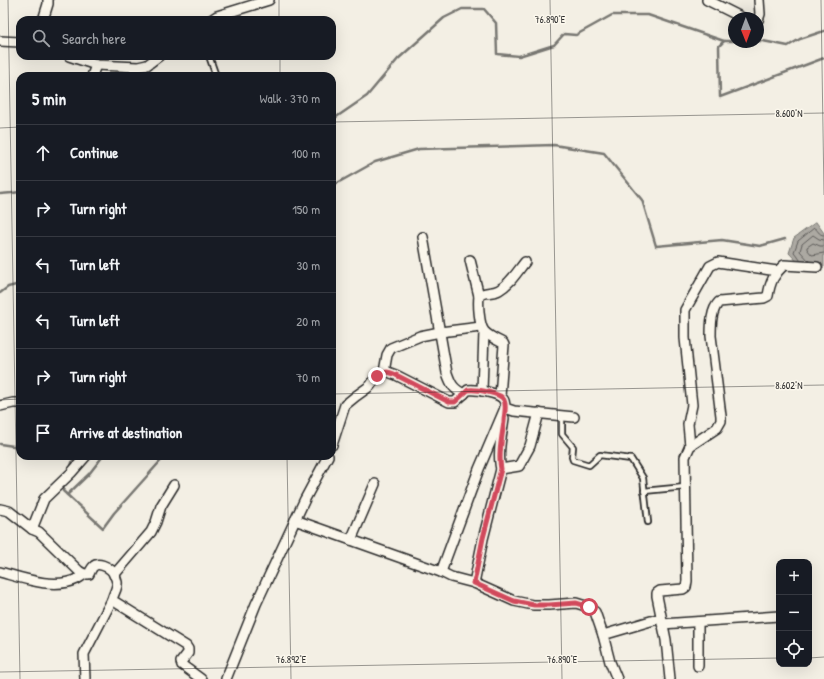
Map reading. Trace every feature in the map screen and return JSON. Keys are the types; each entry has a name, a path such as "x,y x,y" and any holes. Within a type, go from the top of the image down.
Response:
{"street":[{"path":"44,16 48,0"},
{"path":"216,16 269,0"},
{"path":"707,0 731,12"},
{"path":"759,0 760,12"},
{"path":"0,41 16,42"},
{"path":"80,60 96,65 138,67 147,65 154,60"},
{"path":"93,72 96,65"},
{"path":"423,237 447,373 451,384 457,391 464,394"},
{"path":"470,260 483,329 482,391"},
{"path":"478,296 482,293 498,291 507,285 525,262"},
{"path":"690,446 688,424 692,405 685,338 685,310 710,266 718,262 777,271"},
{"path":"670,679 666,640 657,593 660,591 683,589 686,587 684,457 690,446 717,428 721,422 711,336 715,306 719,302 764,298 768,296 770,285 777,271 784,264 817,267"},
{"path":"384,372 387,355 391,348 420,336 440,332 483,329 504,345 500,396"},
{"path":"336,416 345,405 370,386 377,376 384,372 396,375 449,402 455,402 468,390 482,391 500,396 504,399 505,408 500,449 501,469 483,538 474,583"},
{"path":"0,406 16,403"},
{"path":"505,408 514,411 574,417"},
{"path":"440,572 479,469 505,408"},
{"path":"501,469 519,466 530,446 539,413"},
{"path":"32,529 44,499 82,460"},
{"path":"226,679 256,604 305,499 326,460"},
{"path":"351,540 375,484"},
{"path":"114,575 151,532 161,506 174,485"},
{"path":"0,509 9,512 32,529 39,532 78,571 84,574"},
{"path":"295,520 451,577 474,583 514,601 534,605 576,603 589,607 595,612 603,634 610,662 617,679"},
{"path":"0,572 43,583 63,583 76,580 84,574 89,574 94,566 98,564 110,569 117,581 117,587 113,594 112,600 84,654 85,679"},
{"path":"112,600 186,646 188,653 181,662 182,665 201,679"},
{"path":"603,634 662,621 698,622 776,616"},
{"path":"698,622 698,666"}],"lane":[{"path":"211,60 215,72"},
{"path":"562,416 562,434 573,448 573,460 588,465 600,455 631,459 642,478 648,522"},
{"path":"644,491 685,487"}],"water":[{"path":"816,222 824,233 824,267 806,271 789,253 794,238"}],"waterway":[{"path":"336,117 367,96 398,59 444,18 462,9 484,9 496,23 497,54 519,56 554,45 564,34 576,35 612,15 648,15 724,41"},
{"path":"764,41 788,46 800,39 824,31"},
{"path":"728,41 724,41 719,46 720,97 824,58"},
{"path":"336,184 375,162 419,149 554,145 604,153 642,200 656,246 722,240 760,246 785,239"},
{"path":"0,194 16,192"},
{"path":"0,293 8,287 16,285"},
{"path":"0,444 16,446"},
{"path":"70,469 73,460"},
{"path":"67,495 89,474 100,460"},
{"path":"65,484 63,491 103,528 114,513 161,460"}],"route":[{"path":"377,376 384,372 388,372 449,402 455,402 468,390 489,393 500,396 504,399 505,408 500,449 501,469 483,538 474,583 514,601 534,605 576,603 589,607"}]}
